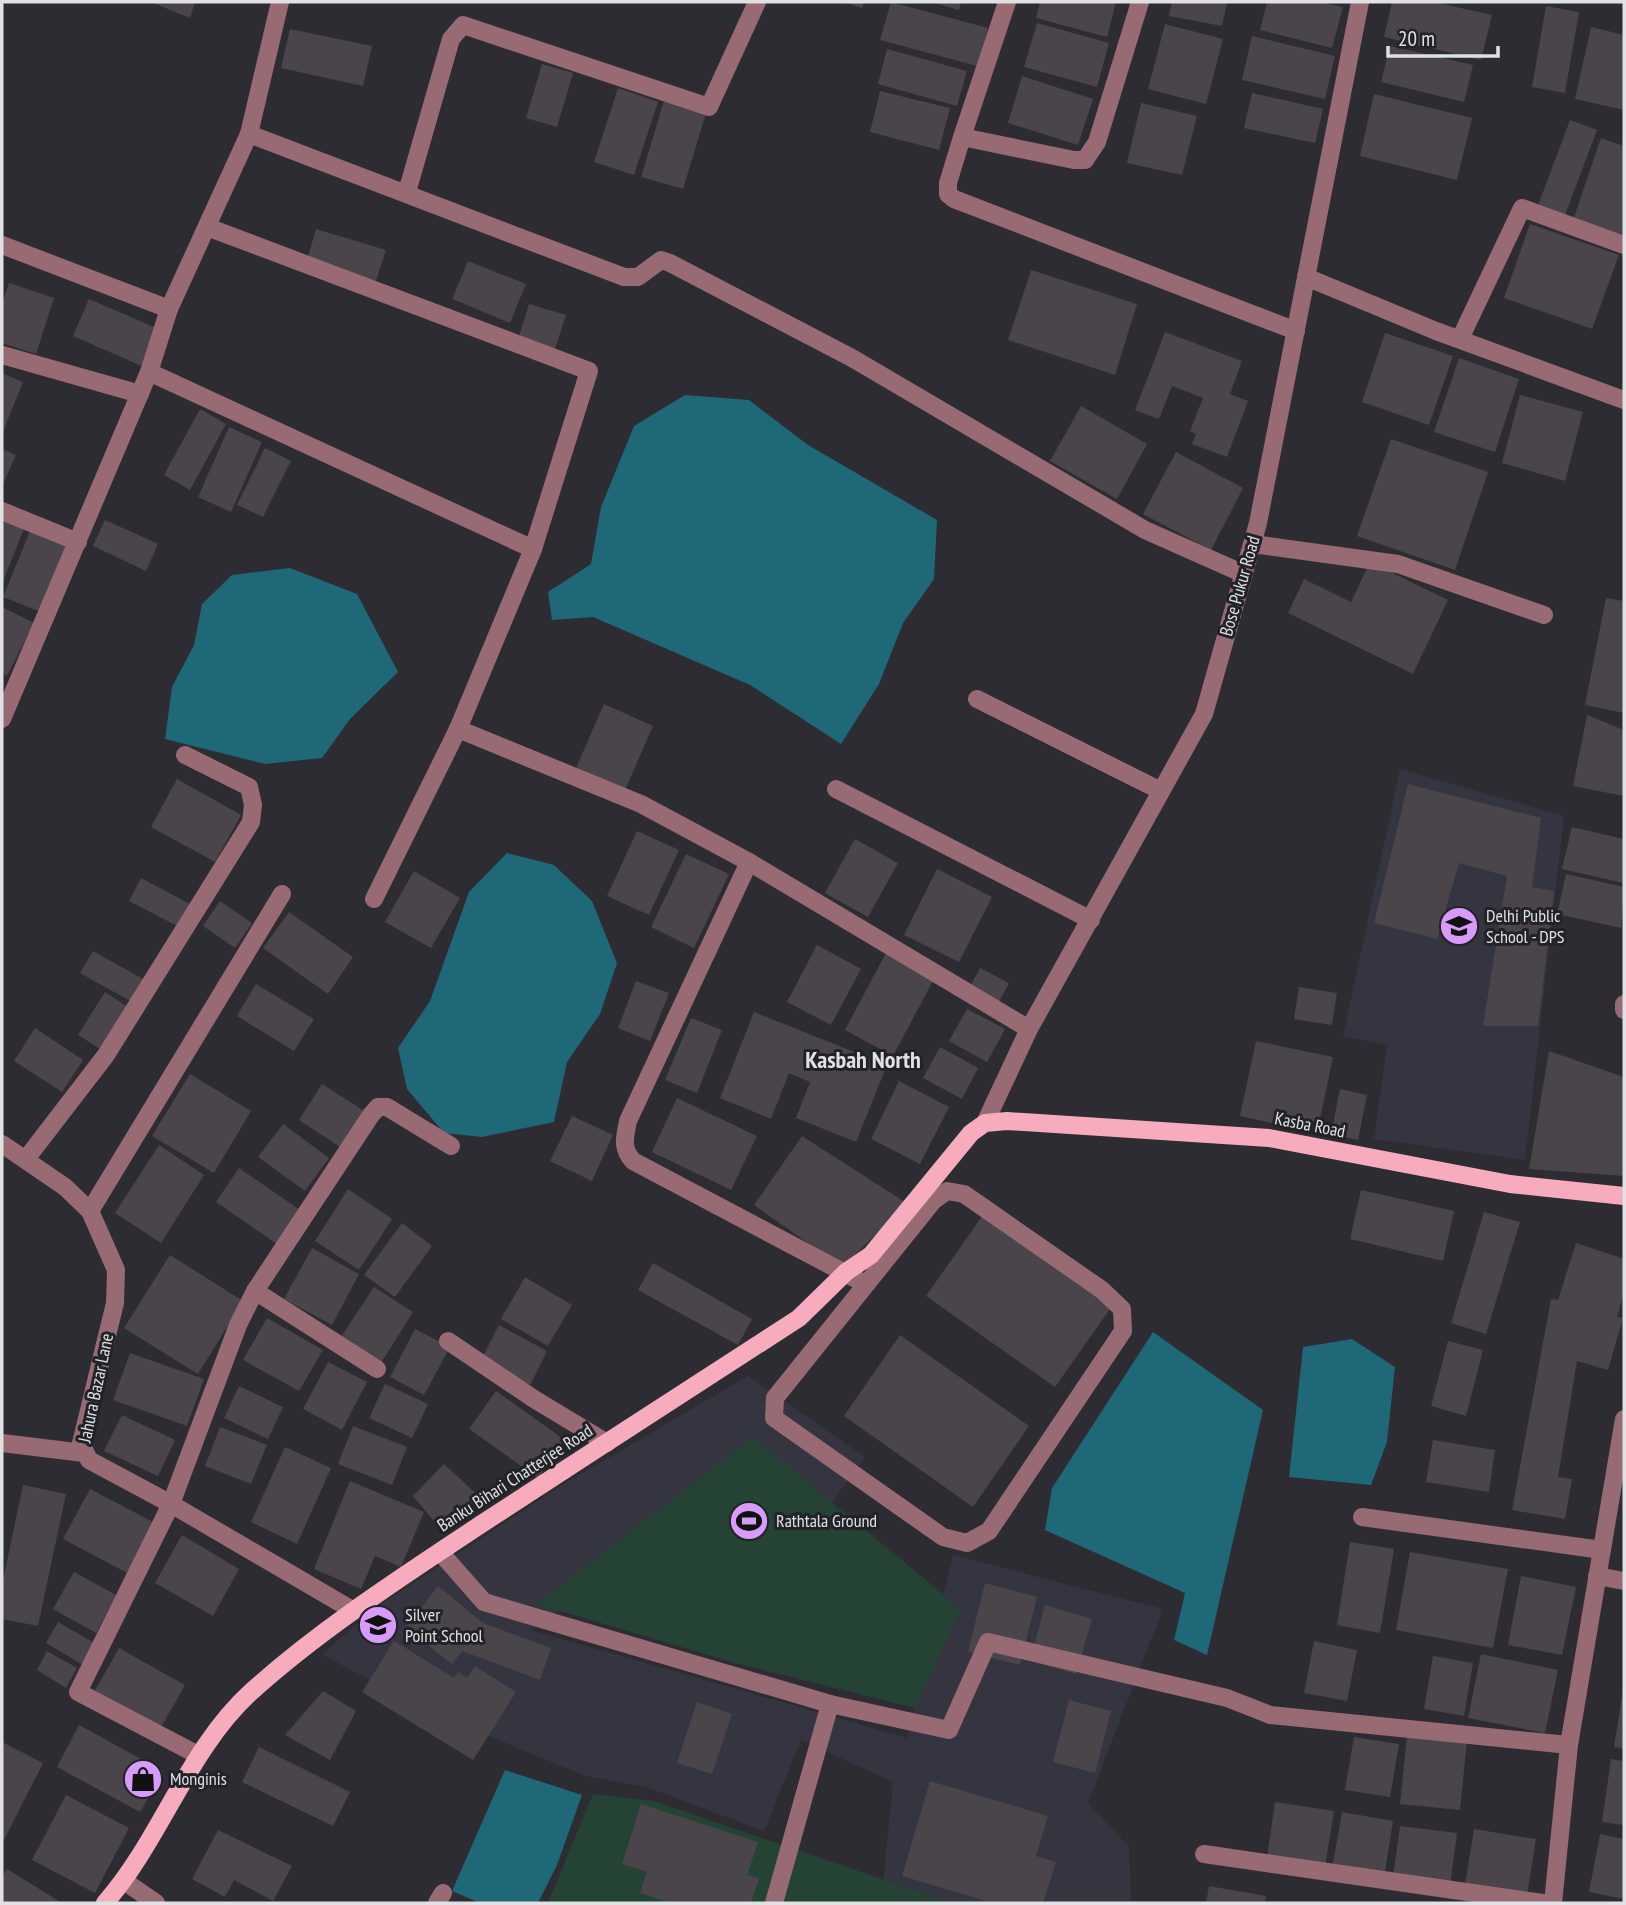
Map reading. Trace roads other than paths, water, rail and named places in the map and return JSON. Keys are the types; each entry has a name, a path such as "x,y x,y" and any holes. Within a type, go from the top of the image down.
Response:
{"main road":[{"name":"Kasba Road","path":"985,1123 1007,1121 1243,1135 1510,1184 1624,1196"},
{"name":"Banku Bihari Chatterjee Road","path":"104,1903 124,1881 198,1755 252,1691 354,1611 440,1552 799,1318 846,1272 871,1255 971,1133 985,1123"}],"street":[{"path":"2,719 8,688 78,542 149,372 169,309 249,134 280,2"},
{"path":"407,192 452,38 463,25 709,107 757,2"},
{"path":"1007,2 962,137 948,183 948,194 954,199 1296,331"},
{"path":"962,137 1085,160 1097,142 1140,2"},
{"name":"Bose Pukur Road","path":"985,1123 1029,1029 1203,714 1253,544 1333,151 1360,2"},
{"path":"249,134 407,192 624,277 638,277 661,260 670,263 852,358 1145,530 1244,574"},
{"path":"1460,339 1522,208 1624,245"},
{"path":"207,227 589,371 533,549 458,729 374,899"},
{"path":"2,245 169,309"},
{"path":"1306,277 1460,339 1624,400"},
{"path":"2,355 140,394"},
{"path":"149,372 533,549"},
{"path":"2,511 78,542"},
{"path":"1253,544 1398,564 1544,615"},
{"path":"977,699 1161,791"},
{"path":"458,729 641,804 749,862 1029,1029"},
{"path":"26,1160 106,1055 251,822 253,805 249,788 185,755"},
{"path":"836,789 1091,920"},
{"path":"749,862 628,1121 624,1140 626,1153 633,1161 846,1272 865,1285"},
{"path":"90,1211 282,894"},
{"path":"1624,1004 1624,1010"},
{"path":"198,1755 78,1692 172,1504 239,1325 255,1291 378,1107 387,1107 451,1146"},
{"name":"Jahura Bazar Lane","path":"2,1144 65,1188 90,1211 116,1270 117,1287 81,1443 83,1453 89,1460 172,1504 354,1611"},
{"path":"947,1191 964,1194 1102,1290 1122,1308 1123,1331 989,1531 967,1543 943,1537 774,1418 775,1398 865,1285 933,1201 947,1191"},
{"path":"255,1291 377,1369"},
{"path":"448,1340 534,1399 607,1443"},
{"path":"1553,1903 1569,1745 1624,1419"},
{"path":"2,1443 83,1453"},
{"path":"1362,1517 1602,1550"},
{"path":"440,1552 484,1602 830,1704 949,1730 988,1642 1227,1698 1270,1715 1569,1745"},
{"path":"1597,1576 1624,1581"},
{"path":"774,1903 830,1704"},
{"path":"1204,1854 1543,1903"},
{"path":"124,1881 156,1903"}],"water":[{"path":"685,395 749,400 808,445 937,520 934,579 903,623 879,684 841,744 750,685 593,617 552,620 548,592 591,564 601,507 634,426"},
{"path":"290,568 357,594 398,672 350,719 322,758 265,764 165,739 172,687 194,645 202,604 232,575"},
{"path":"507,853 554,865 592,901 617,963 600,1014 567,1062 554,1122 482,1137 444,1133 407,1089 398,1048 430,1001 469,892"},
{"path":"1153,1332 1263,1410 1207,1655 1174,1640 1185,1593 1045,1530 1052,1488"},
{"path":"1352,1339 1395,1367 1387,1442 1371,1485 1289,1477 1303,1347"},
{"path":"505,1770 582,1795 557,1865 538,1903 480,1903 452,1891"}],"place":[{"name":"Delhi Public School - DPS","path":"1459,926"},
{"name":"Rathtala Ground","path":"749,1521"},
{"name":"Silver Point School","path":"378,1625"},
{"name":"Monginis","path":"143,1779"}],"district":[{"name":"Kasbah North","path":"863,1060"}]}
